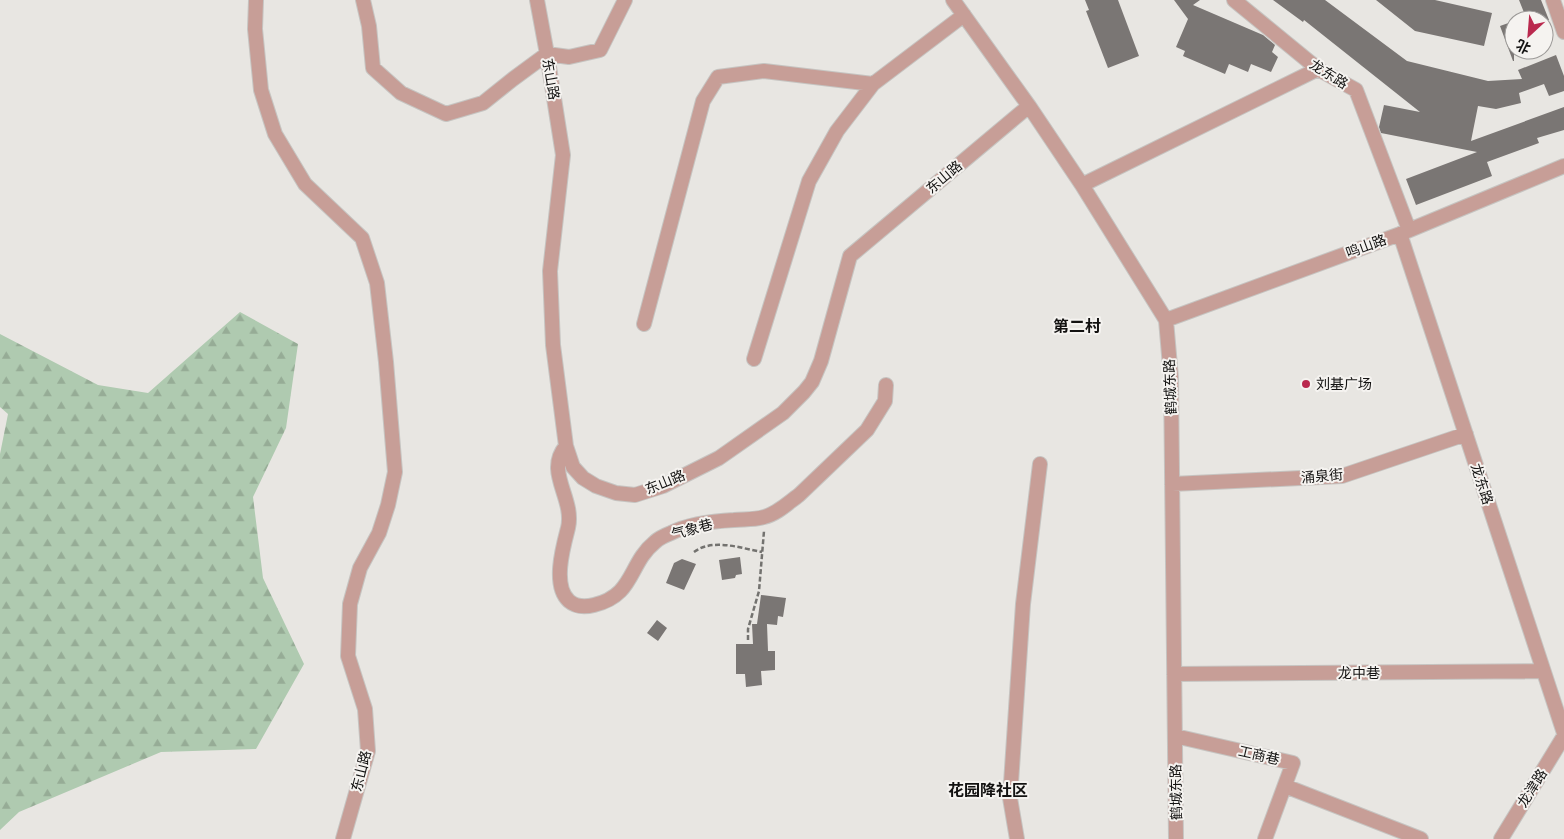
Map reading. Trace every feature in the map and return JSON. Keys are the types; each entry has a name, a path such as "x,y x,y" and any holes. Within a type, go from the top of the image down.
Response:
{"street":[{"name":"东山路","path":"256,0 255,29 261,90 275,134 305,184 362,238 377,283 386,362 395,472 388,505 378,533 360,568 350,604 348,656 365,709 368,750 342,839"},
{"path":"363,0 373,68 401,93 446,114 483,103 547,54 569,57 600,50 625,0"},
{"name":"东山路","path":"536,0 547,54 563,155 550,271 553,345 566,446 573,467 583,478 596,486 616,493 635,494 663,486 719,458 783,413 812,382 821,361 850,256 1029,106"},
{"name":"鹤城东路","path":"953,0 1029,106 1082,185 1166,320 1171,378 1176,839"},
{"name":"龙东路","path":"1234,0 1318,69 1356,90 1404,232 1466,434 1564,735"},
{"path":"1553,0 1564,32"},
{"path":"754,359 809,181 837,131 874,84 964,15"},
{"path":"1082,185 1318,69"},
{"path":"644,324 703,101 718,77 764,71 874,84"},
{"name":"鸣山路","path":"1166,320 1404,232 1564,166"},
{"name":"气象巷","path":"566,446 560,453 557,470 569,508 569,523 560,572 562,588 566,598 573,604 587,607 607,602 624,588 640,560 654,542 673,532 709,523 765,517 774,513 799,495 867,430 885,401 886,385"},
{"name":"涌泉街","path":"1172,484 1342,476 1466,434"},
{"path":"1017,839 1010,798 1023,604 1040,464"},
{"name":"龙中巷","path":"1174,674 1544,671"},
{"name":"龙津路","path":"1501,839 1564,735"},
{"name":"工商巷","path":"1175,736 1293,763 1265,839"},
{"path":"1284,786 1421,839"}],"path":[{"path":"748,640 748,629 759,592 765,517"},
{"path":"694,552 707,545 718,545 762,552"}],"green space":[{"path":"240,312 298,344 286,428 253,497 263,578 304,664 256,749 161,752 19,812 0,830 0,454 8,414 0,407 0,334 98,385 148,393"}],"building":[{"path":"1085,0 1118,0 1139,56 1108,68 1086,11 1089,10"},
{"path":"1174,0 1200,0 1193,5 1263,35 1275,45 1272,52 1278,57 1271,72 1251,64 1248,72 1229,64 1225,74 1183,56 1185,51 1176,47 1188,19"},
{"path":"1273,0 1325,0 1407,61 1488,81 1522,79 1518,70 1543,60 1554,60 1554,56 1556,55 1564,76 1564,91 1549,96 1544,84 1519,93 1521,103 1496,109 1478,106 1471,141 1564,107 1564,130 1537,138 1539,143 1487,162 1492,176 1416,205 1406,179 1477,152 1381,133 1379,127 1384,105 1420,112 1304,20 1303,22"},
{"path":"1376,0 1435,0 1492,13 1484,46 1415,31"},
{"path":"1519,0 1541,0 1545,10 1523,10"},
{"path":"1504,25 1504,37 1500,26"},
{"path":"740,557 742,574 736,575 735,578 722,580 719,560"},
{"path":"682,559 696,564 684,590 666,583 674,563"},
{"path":"761,595 786,598 783,617 778,616 777,625 767,624 768,651 775,651 775,670 761,671 762,685 746,687 745,674 736,674 736,644 753,644 752,624 757,624"},
{"path":"657,620 667,628 658,641 647,633"}],"place":[{"name":"刘基广场","path":"1306,384"}],"district":[{"name":"第二村","path":"1077,326"},
{"name":"花园降社区","path":"988,790"}]}
